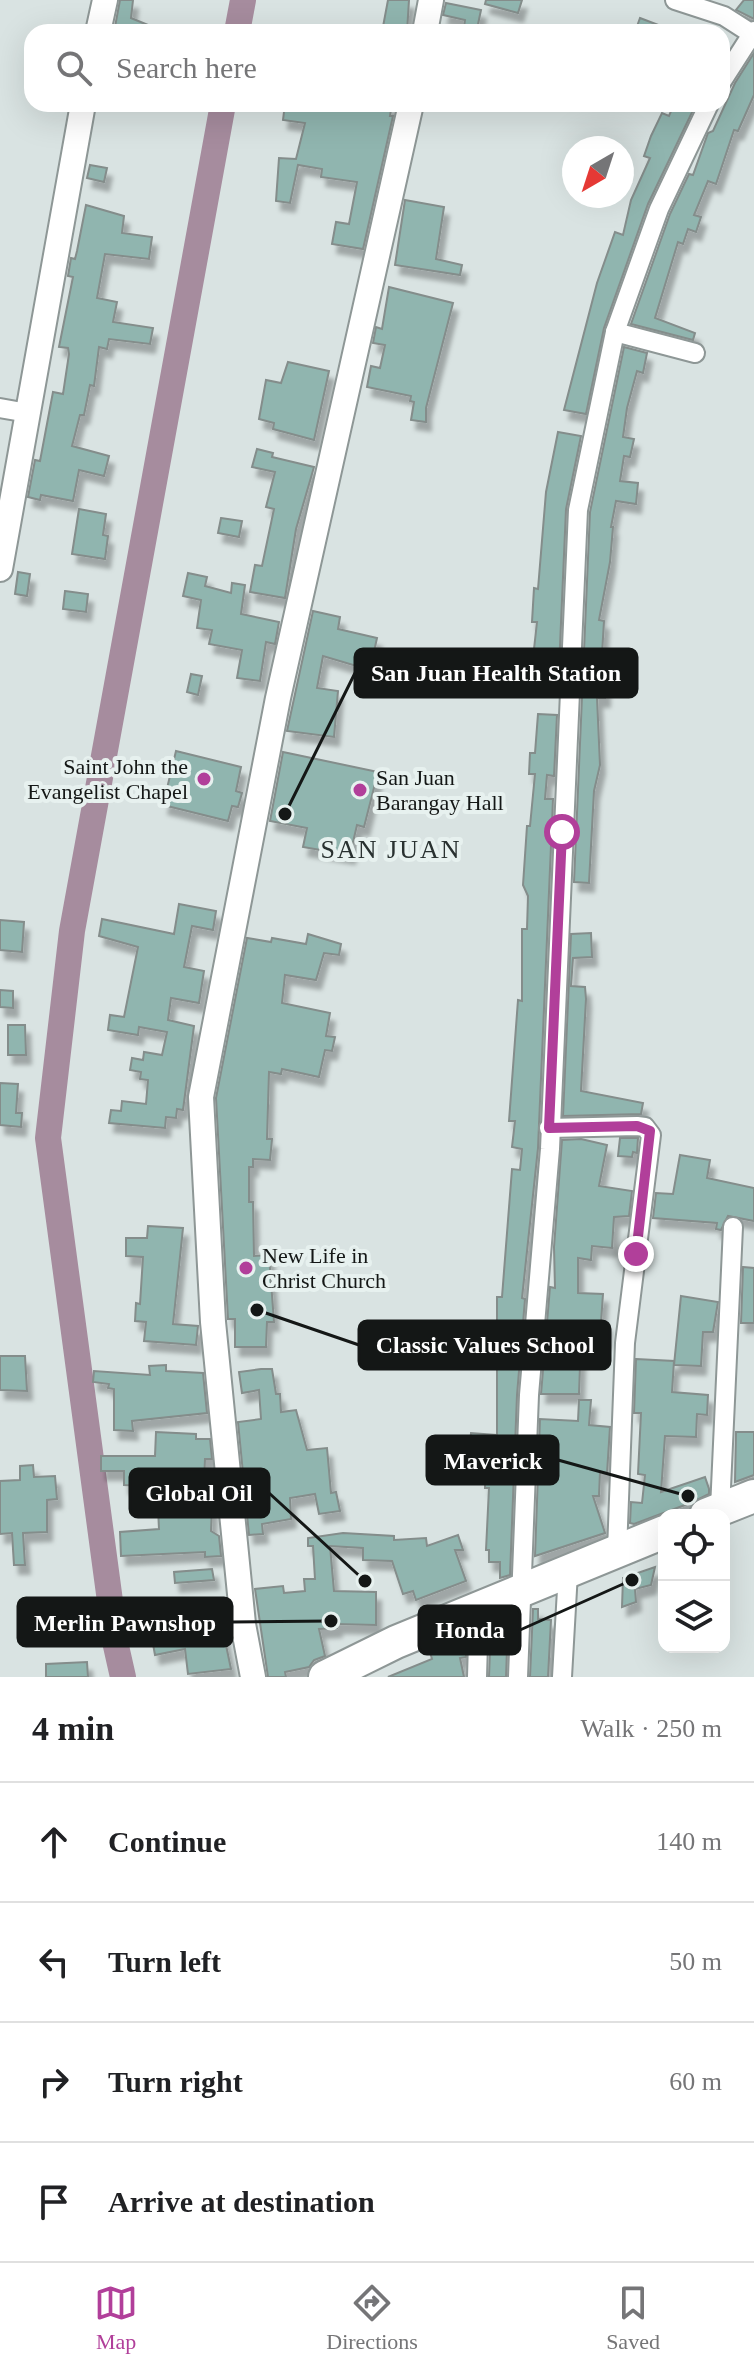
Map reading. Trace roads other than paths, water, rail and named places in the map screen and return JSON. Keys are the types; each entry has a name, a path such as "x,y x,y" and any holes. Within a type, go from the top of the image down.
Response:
{"highway":[{"path":"721,1509 754,1496"},
{"path":"325,1677 367,1654 658,1534"}],"main road":[{"path":"100,24 105,0"},
{"path":"426,24 431,0"},
{"path":"0,569 7,480 28,413 82,112"},
{"path":"253,1677 243,1624 213,1322 201,1097 278,698 409,112"}],"street":[{"path":"675,0 696,3 753,33 730,69"},
{"path":"518,1677 524,1590 529,1395 549,1128 578,510 615,332 659,209 705,112"},
{"path":"615,332 695,353"},
{"path":"0,408 28,413"},
{"path":"549,1128 637,1126 645,1127 651,1135 625,1343 617,1551"},
{"path":"713,1509 733,1227"},
{"path":"562,1677 568,1572"},
{"path":"477,1677 479,1608"}],"waterway":[{"path":"238,24 243,0"},
{"path":"123,1677 116,1646 48,1138 72,931 222,112"}],"place":[{"name":"Saint John the Evangelist Chapel","path":"204,779"},
{"name":"San Juan Barangay Hall","path":"360,790"},
{"name":"San Juan Health Station","path":"285,814"},
{"name":"New Life in Christ Church","path":"246,1268"},
{"name":"Classic Values School","path":"257,1310"},
{"name":"Maverick","path":"688,1496"},
{"name":"Honda","path":"632,1580"},
{"name":"Global Oil","path":"365,1581"},
{"name":"Merlin Pawnshop","path":"331,1621"}],"district":[{"name":"SAN JUAN","path":"391,849"}]}
